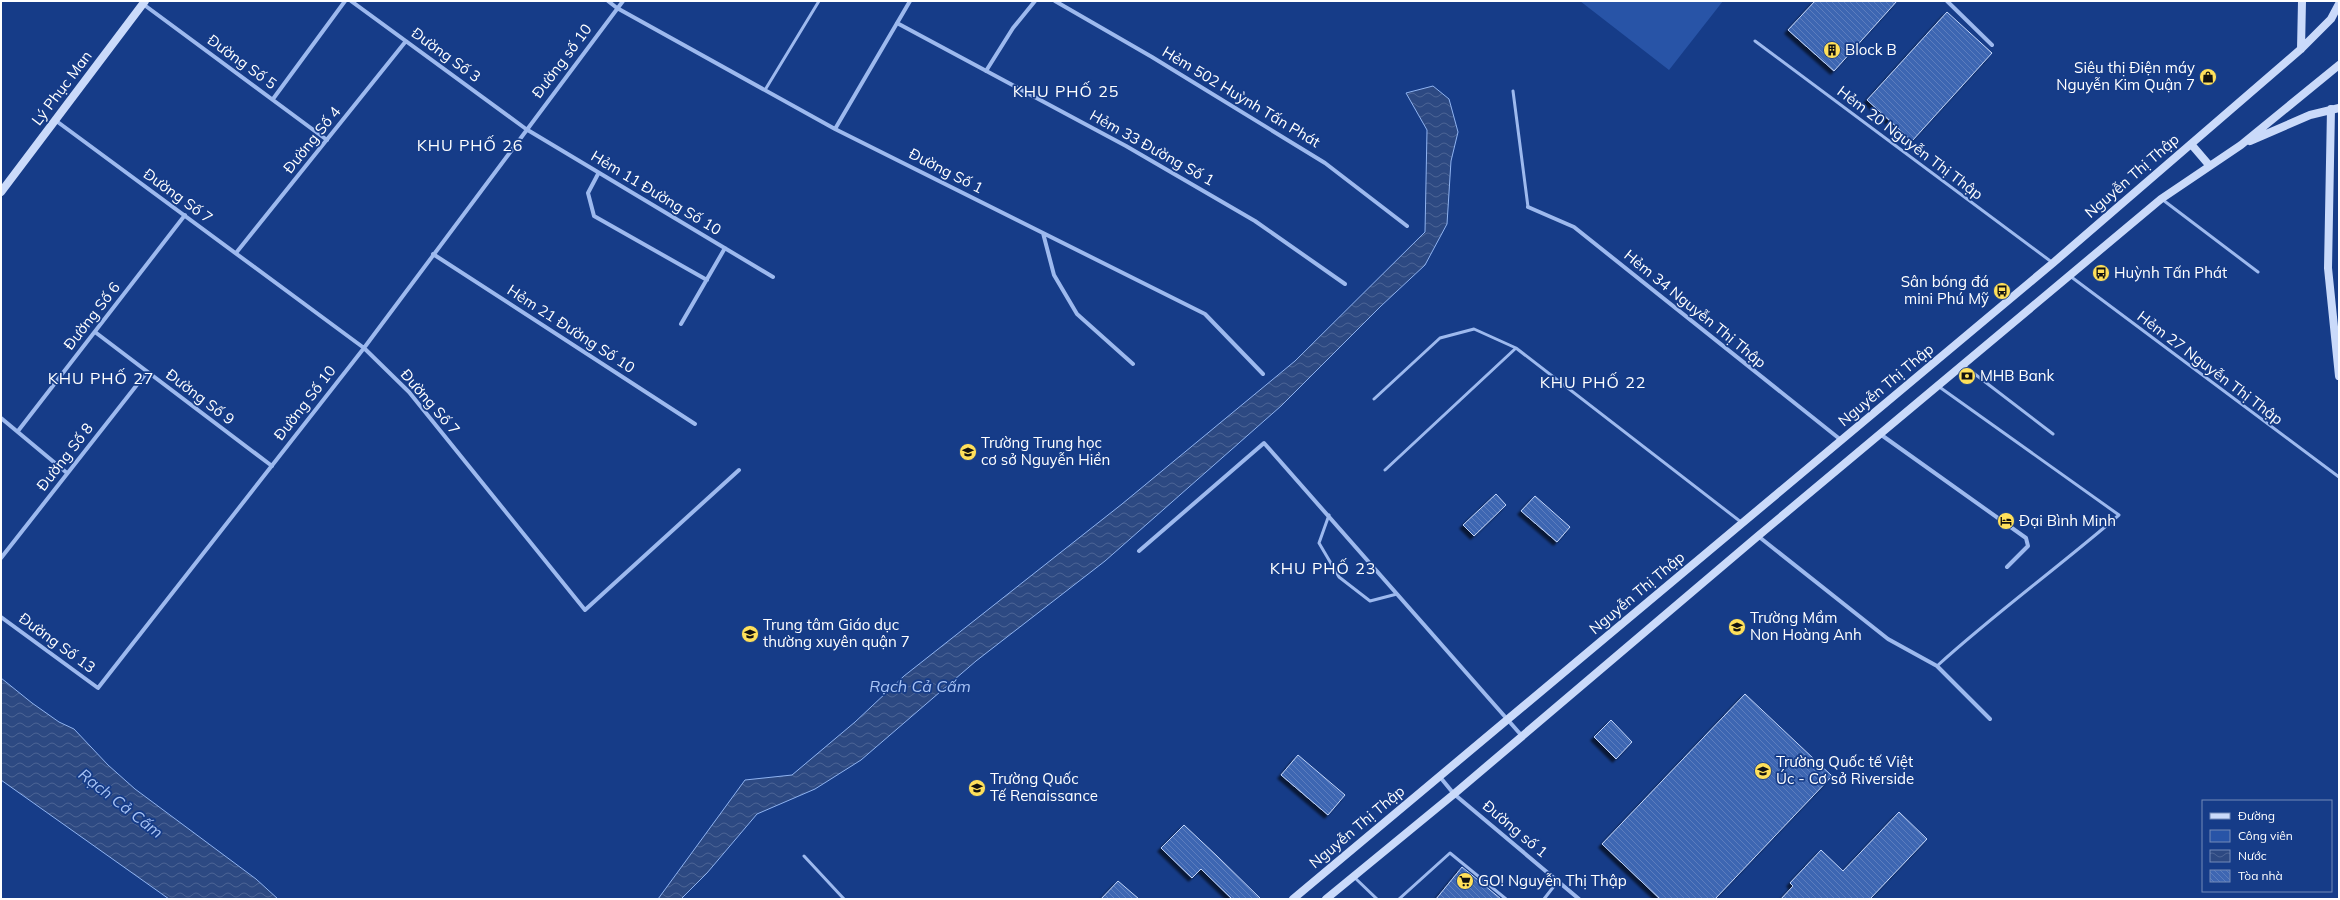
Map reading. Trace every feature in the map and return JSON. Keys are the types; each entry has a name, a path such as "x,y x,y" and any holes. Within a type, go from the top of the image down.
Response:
{"main road":[{"path":"2301,49 2302,1"},
{"name":"Lý Phục Man","path":"1,192 144,3"},
{"name":"Nguyễn Thị Thập","path":"1293,899 2053,263 2301,49 2332,19 2339,4"},
{"path":"1326,899 1454,794 2069,275 2162,199 2209,165 2241,145 2339,65"},
{"path":"2241,145 2335,108 2328,268 2339,376"},
{"path":"2191,144 2209,165"}],"street":[{"path":"273,99 344,1"},
{"name":"Đường Số 3","path":"351,1 526,129"},
{"name":"Đường Số 1","path":"608,1 617,8 835,129 1205,314 1263,374"},
{"name":"Đường số 10","path":"526,129 623,1"},
{"path":"835,129 910,1"},
{"path":"986,71 1012,28 1035,1"},
{"name":"Hẻm 502 Huỳnh Tấn Phát","path":"1055,1 1152,57 1325,163 1407,226"},
{"path":"1947,1 1992,45"},
{"name":"Đường Số 5","path":"144,3 327,140"},
{"name":"Hẻm 33 Đường Số 1","path":"897,23 1126,146 1255,221 1345,284"},
{"name":"Đường Số 4","path":"236,253 406,41"},
{"name":"Đường Số 7","path":"56,120 364,348 409,392 585,610 739,470"},
{"name":"Hẻm 11 Đường Số 10","path":"526,129 598,174 773,277"},
{"name":"Đường Số 10","path":"98,688 364,348 526,129"},
{"path":"598,174 588,193 594,216 707,280"},
{"name":"Hẻm 34 Nguyễn Thị Thập","path":"1528,207 1574,227 1841,440"},
{"name":"Đường Số 6","path":"18,431 185,215"},
{"path":"1043,232 1054,275 1077,314 1133,364"},
{"path":"681,324 725,248"},
{"name":"Hẻm 21 Đường Số 10","path":"433,254 696,424"},
{"name":"Đường Số 9","path":"94,332 272,466"},
{"name":"Đường Số 8","path":"1,558 147,372"},
{"path":"1,418 67,473"},
{"path":"1880,434 2026,538 2028,546 2007,567"},
{"path":"1139,551 1264,443 1398,593 1522,736"},
{"path":"1758,536 1888,640 1936,666 1990,719"},
{"name":"Đường Số 13","path":"1,617 98,688"},
{"path":"1440,777 1454,794"},
{"name":"Đường số 1","path":"1454,794 1579,899"}],"lane":[{"path":"765,90 819,1"},
{"name":"Hẻm 20 Nguyễn Thị Thập","path":"1755,41 2053,263"},
{"path":"1513,91 1528,207"},
{"path":"2162,199 2258,272"},
{"name":"Hẻm 27 Nguyễn Thị Thập","path":"2069,275 2184,363 2339,478"},
{"path":"1374,399 1440,338 1474,329 1516,348 1742,524"},
{"path":"1385,470 1516,348"},
{"path":"1963,365 2053,434"},
{"path":"1936,666 1973,633 2070,558 2119,515 1938,386"},
{"path":"1328,515 1320,544 1339,577 1370,602 1398,593"},
{"path":"1400,899 1450,853 1506,899"},
{"path":"804,856 844,899"},
{"path":"1353,876 1377,899"},
{"path":"1544,899 1558,881"}],"green space":[{"path":"1580,1 1723,1 1669,70"}],"water":[{"name":"Rạch Cả Cấm","path":"1433,86 1449,99 1458,132 1451,161 1447,224 1425,265 1381,306 1281,406 1105,561 976,661 861,760 815,789 757,814 707,873 681,899 658,899 745,780 792,775 855,722 904,676 1122,504 1295,361 1425,232 1427,130 1406,93"},
{"name":"Rạch Cả Cấm","path":"1,678 59,722 74,729 108,765 135,789 256,879 278,899 169,899 1,780"}],"building":[{"name":"Block B","path":"1815,1 1897,1 1834,71 1788,30"},
{"path":"1947,12 1992,53 1912,141 1867,100"},
{"path":"1496,494 1506,505 1474,536 1463,525"},
{"path":"1535,496 1570,527 1557,542 1521,511"},
{"path":"1745,694 1832,776 1715,899 1660,899 1602,844"},
{"path":"1611,720 1632,742 1616,759 1594,737"},
{"path":"1298,755 1345,795 1328,815 1281,775"},
{"path":"1899,812 1927,839 1870,899 1781,899 1793,886 1790,883 1821,850 1843,871"},
{"path":"1184,825 1261,899 1232,899 1201,869 1192,878 1161,848"},
{"name":"GO! Nguyễn Thị Thập","path":"1462,867 1478,880 1501,899 1436,899"},
{"path":"1118,881 1139,899 1101,899"}],"place":[{"name":"Block B","path":"1832,50"},
{"name":"Siêu thị Điện máy Nguyễn Kim Quận 7","path":"2208,77"},
{"name":"Huỳnh Tấn Phát","path":"2101,273"},
{"name":"Sân bóng đá mini Phú Mỹ","path":"2002,291"},
{"name":"MHB Bank","path":"1967,376"},
{"name":"Trường Trung học cơ sở Nguyễn Hiền","path":"968,452"},
{"name":"Đại Bình Minh","path":"2006,521"},
{"name":"Trường Mầm Non Hoàng Anh","path":"1737,627"},
{"name":"Trung tâm Giáo dục thường xuyên quận 7","path":"750,634"},
{"name":"Trường Quốc tế Việt Úc - Cơ sở Riverside","path":"1763,771"},
{"name":"Trường Quốc Tế Renaissance","path":"977,788"},
{"name":"GO! Nguyễn Thị Thập","path":"1465,881"}],"district":[{"name":"KHU PHỐ 25","path":"1066,91"},
{"name":"KHU PHỐ 26","path":"470,145"},
{"name":"KHU PHỐ 27","path":"101,378"},
{"name":"KHU PHỐ 22","path":"1593,382"},
{"name":"KHU PHỐ 23","path":"1323,568"}]}
